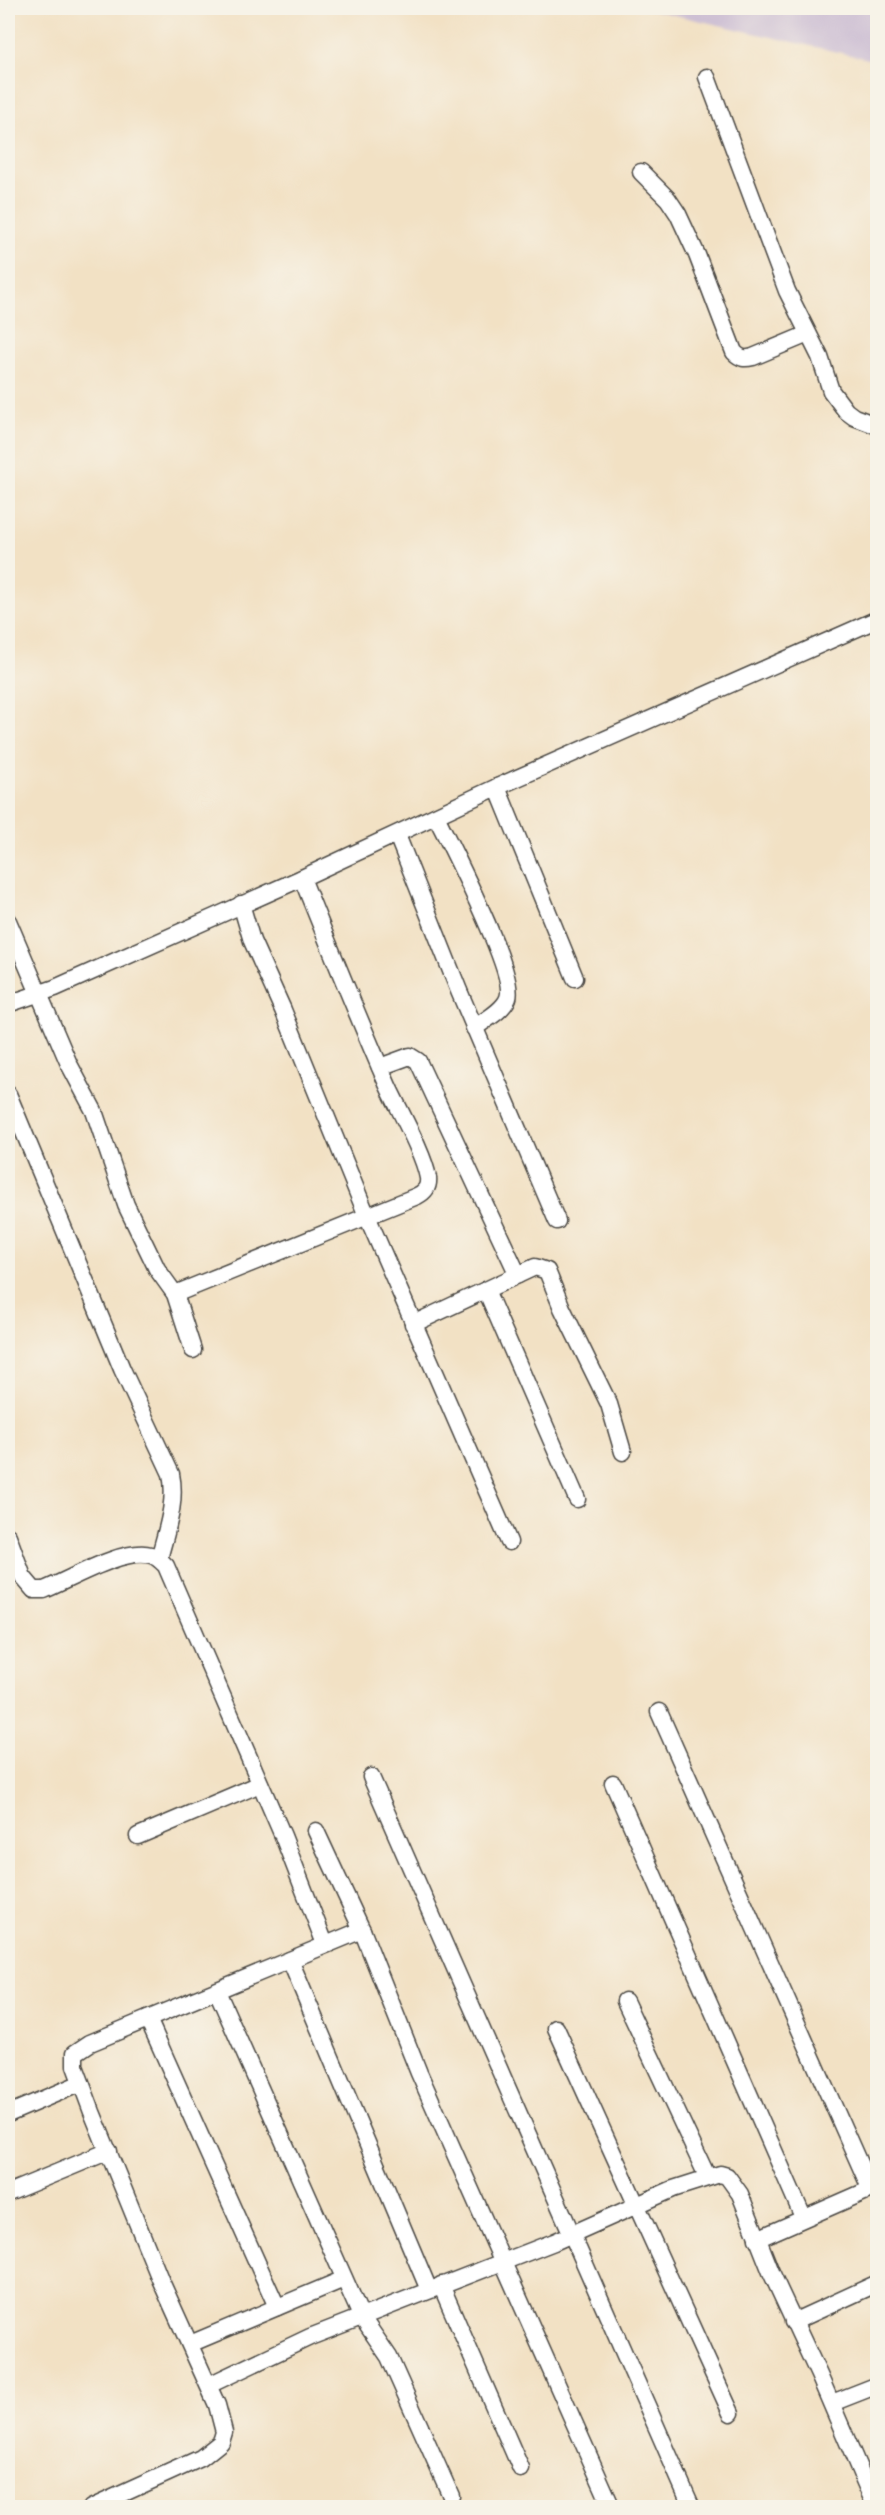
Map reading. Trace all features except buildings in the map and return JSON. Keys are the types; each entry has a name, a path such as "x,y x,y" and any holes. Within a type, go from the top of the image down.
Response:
{"street":[{"path":"707,77 787,291 820,357 837,401 854,417 878,426"},
{"path":"641,172 668,199 678,214 697,255 734,352 739,357 746,359 753,357 808,334"},
{"path":"8,1004 55,988 302,878 497,787 878,619"},
{"path":"497,787 575,978"},
{"path":"436,816 497,948 510,988 508,999 502,1008 474,1028"},
{"path":"397,834 474,1028 557,1221"},
{"path":"175,1294 417,1196 428,1186 421,1158 380,1067 302,878"},
{"path":"241,904 252,941 284,1010 367,1216 509,1542"},
{"path":"8,921 37,994 69,1064 94,1111 126,1205 157,1269 175,1294 193,1350"},
{"path":"380,1067 410,1056 418,1061 518,1275"},
{"path":"8,1094 122,1369 171,1474 174,1487 172,1506 159,1559"},
{"path":"413,1324 535,1267 547,1271 562,1308 609,1404 623,1452"},
{"path":"486,1290 577,1499"},
{"path":"8,1536 23,1577 34,1590 44,1590 115,1560 133,1555 152,1555 159,1559 172,1579 303,1884 325,1944"},
{"path":"658,1713 874,2187 802,2217 757,2239"},
{"path":"371,1777 692,2508"},
{"path":"613,1783 802,2217"},
{"path":"138,1836 260,1784"},
{"path":"316,1831 362,1930 419,2073 612,2508"},
{"path":"91,2508 201,2458 221,2442 224,2432 222,2418 209,2385 160,2279 81,2083 75,2066 75,2053 90,2043 362,1930"},
{"path":"290,1960 435,2287 520,2469"},
{"path":"217,1991 361,2316 389,2357 451,2496"},
{"path":"625,2001 707,2176"},
{"path":"148,2019 277,2307"},
{"path":"556,2028 731,2413"},
{"path":"8,2114 81,2083"},
{"path":"8,2193 109,2151"},
{"path":"209,2385 310,2337 572,2235 707,2176 720,2174 728,2176 734,2183 793,2322 875,2498"},
{"path":"190,2344 344,2279"},
{"path":"793,2322 878,2283"},
{"path":"832,2403 878,2385"}],"shaded area":[{"path":"644,8 877,8 877,61"}]}
